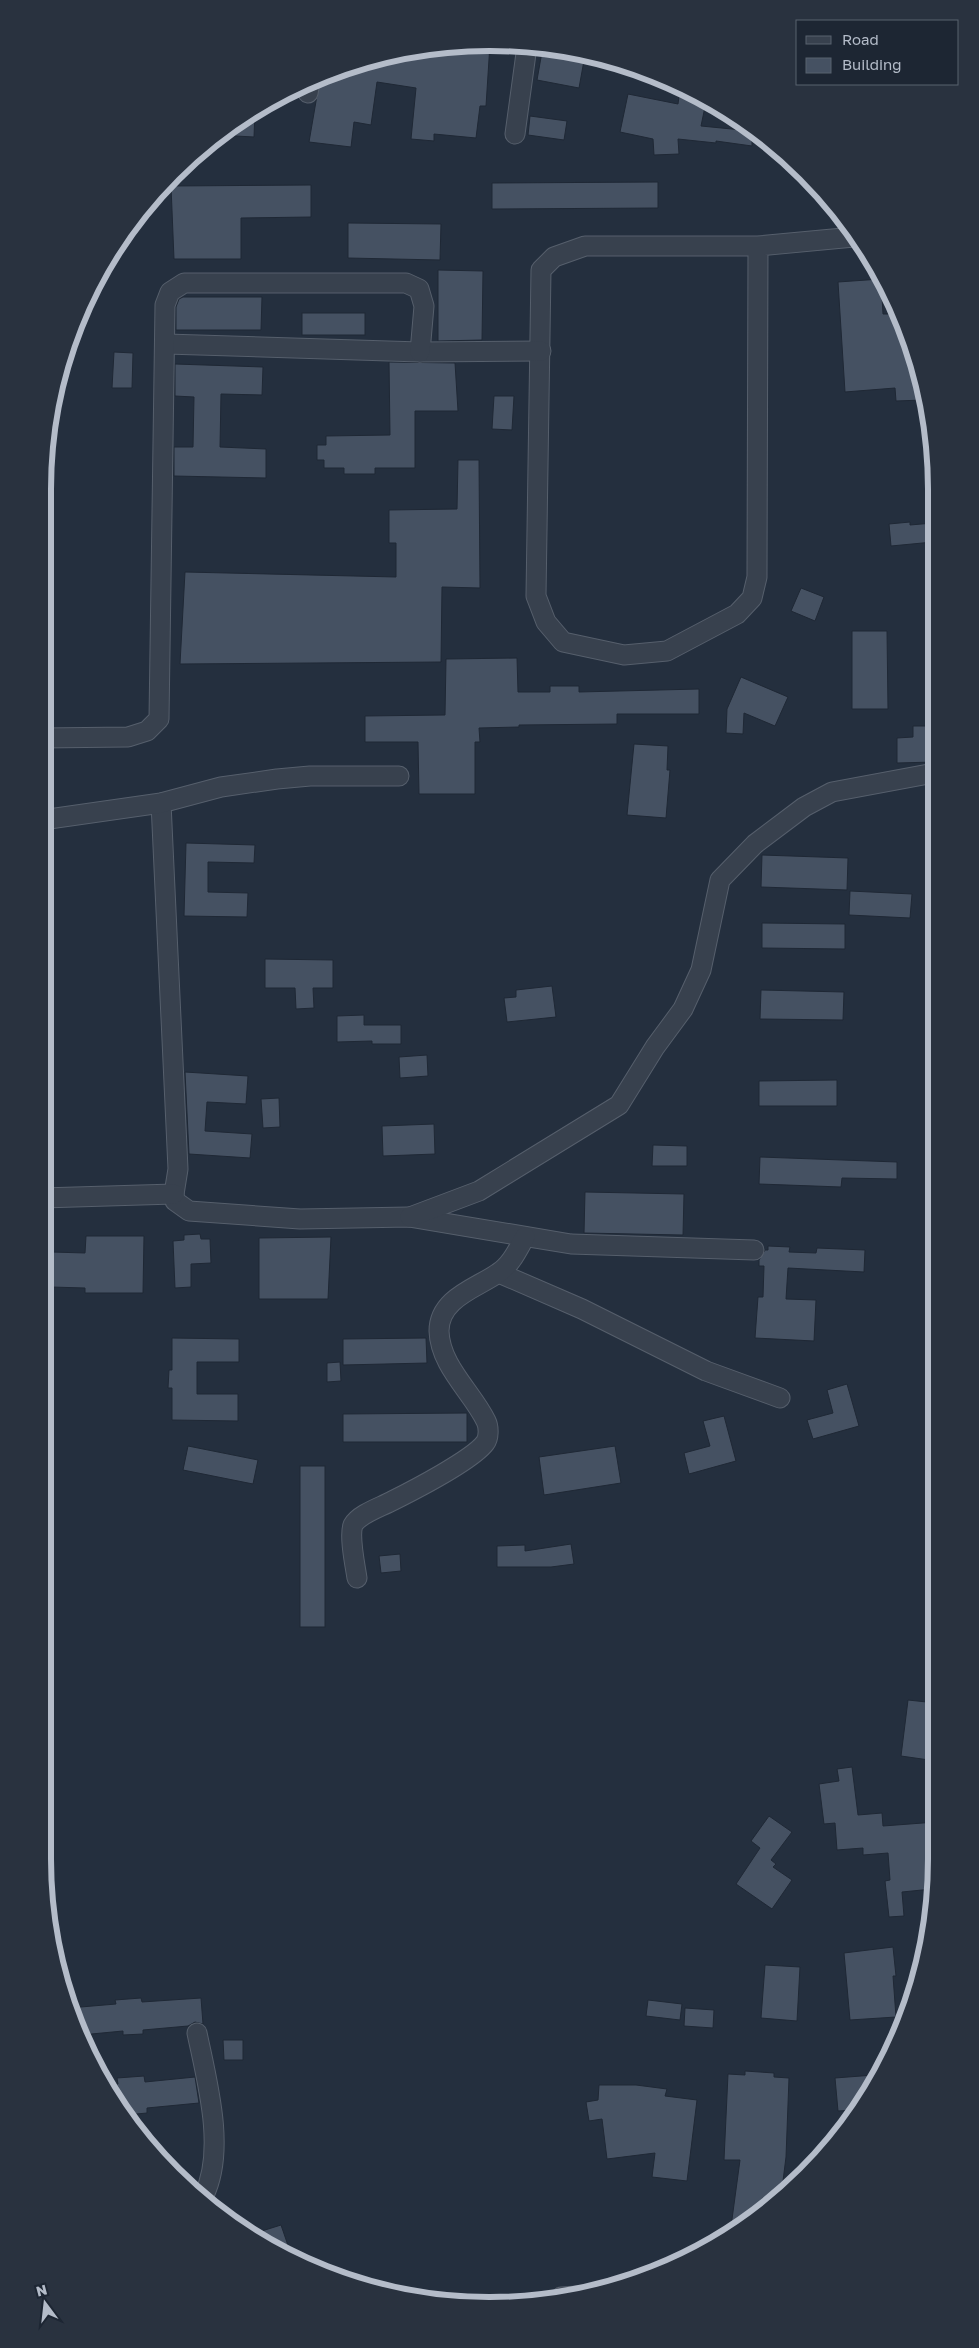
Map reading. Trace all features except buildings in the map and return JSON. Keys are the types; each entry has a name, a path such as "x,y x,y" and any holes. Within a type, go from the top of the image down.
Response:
{"street":[{"path":"515,134 526,53"},
{"path":"758,246 757,577 752,598 738,614 667,651 624,655 563,642 546,622 536,596 541,270 554,257 585,246 758,246 848,238"},
{"path":"51,738 128,737 147,731 159,719 166,304 170,292 184,282 406,283 419,289 424,306 420,352"},
{"path":"166,344 420,352 541,351"},
{"path":"409,1217 479,1191 618,1105 655,1047 683,1009 700,970 720,880 755,844 804,807 832,792 928,774"},
{"path":"51,819 161,803 221,787 276,779 310,776 398,776"},
{"path":"161,803 178,1169 174,1194 175,1201 189,1211 300,1219 409,1217 571,1244 754,1250"},
{"path":"51,1198 174,1194"},
{"path":"357,1578 352,1532 354,1524 362,1517 415,1489 475,1452 486,1442 487,1422 464,1389 443,1350 439,1330 444,1313 460,1296 499,1273 512,1259 525,1237"},
{"path":"499,1273 582,1309 706,1371 780,1398"},
{"path":"198,2033 208,2085 214,2150 212,2179 206,2192"}]}
